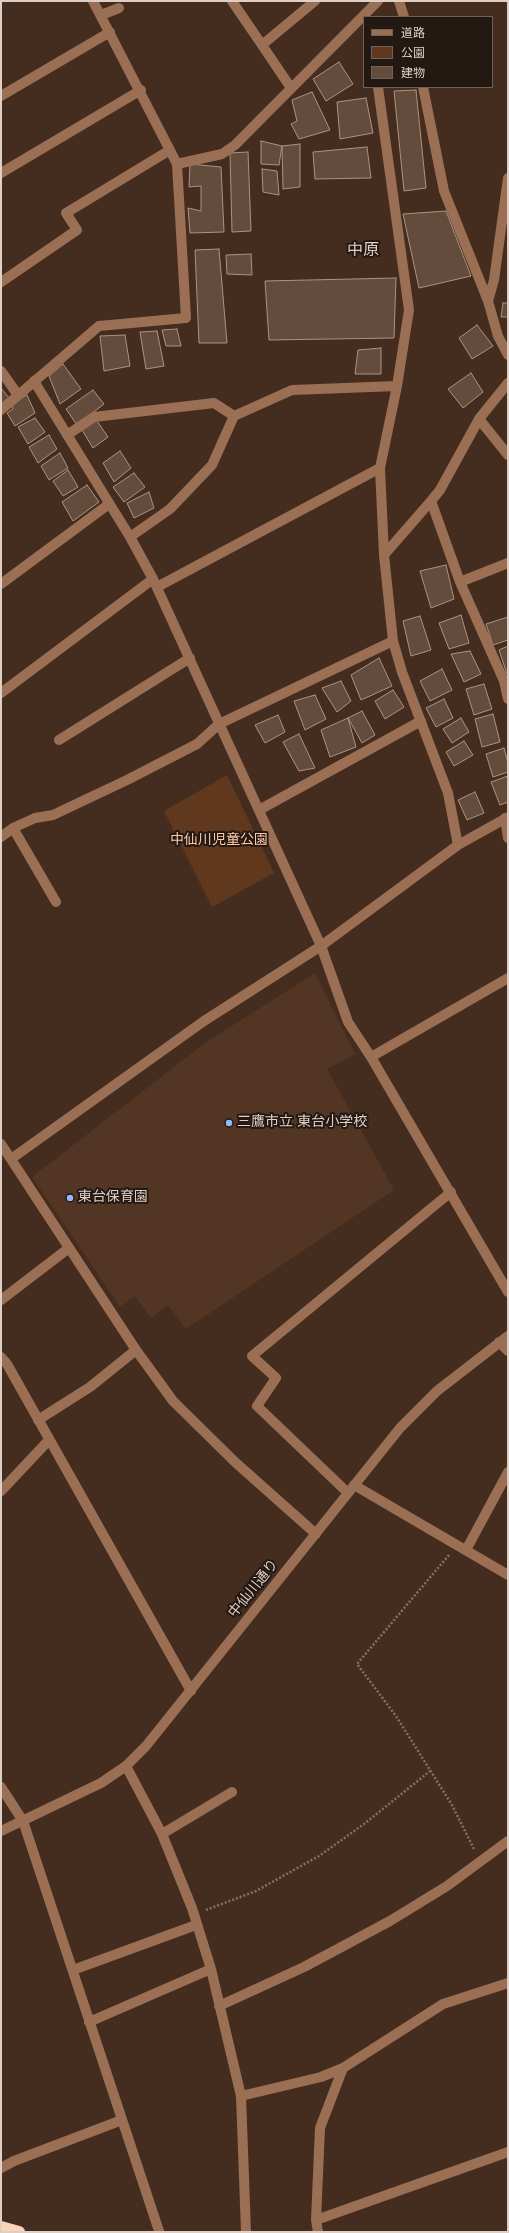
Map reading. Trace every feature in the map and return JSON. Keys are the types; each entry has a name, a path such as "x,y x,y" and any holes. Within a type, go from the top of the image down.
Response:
{"highway":[{"path":"1,2227 19,2232"}],"street":[{"path":"1,410 99,326 186,318 177,164 141,90 93,1"},
{"path":"232,1 291,88"},
{"path":"262,45 315,1"},
{"path":"369,14 378,1"},
{"path":"399,1 404,16"},
{"path":"101,15 119,8"},
{"path":"177,164 222,154 235,146 291,88 363,20"},
{"path":"1,96 110,32"},
{"path":"378,88 409,310 397,386 380,468 384,555 394,641 402,672 448,793 458,844"},
{"path":"423,88 444,191 488,301 498,336 508,355"},
{"path":"1,174 141,90"},
{"path":"1,282 77,230 66,213 170,150"},
{"path":"488,301 494,280 508,178"},
{"path":"1,371 18,395"},
{"path":"34,381 130,537 155,583 321,946 348,1022 371,1056 508,1292"},
{"path":"384,555 440,490 479,419 508,383"},
{"path":"130,537 170,509 212,465 234,416 292,390 397,386"},
{"path":"67,435 94,417 214,403 234,416"},
{"path":"479,419 508,455"},
{"path":"1,692 155,583 380,468"},
{"path":"431,501 460,582 504,681 508,699"},
{"path":"1,584 109,504"},
{"path":"460,582 508,563"},
{"path":"1,837 13,828 35,818 53,815 127,780 197,744 219,724 394,641"},
{"path":"59,740 190,658"},
{"path":"259,810 421,721"},
{"path":"11,1159 204,1020 321,946 458,844 506,817 508,838"},
{"path":"13,828 56,902"},
{"path":"371,1056 508,978"},
{"path":"1,1144 136,1350 173,1401 235,1462 316,1534"},
{"path":"451,1192 252,1356 276,1378 257,1406 351,1489 462,1548 508,1575"},
{"path":"1,1300 69,1248"},
{"name":"中仙川通り","path":"1,1831 101,1783 126,1766 146,1746 191,1691 400,1428 437,1391 508,1336"},
{"path":"500,1342 508,1351"},
{"path":"38,1420 90,1386 136,1350"},
{"path":"1,1358 7,1364 191,1691"},
{"path":"1,1491 49,1440"},
{"path":"462,1548 508,1472"},
{"path":"126,1766 162,1834 195,1920 211,1969 241,2096 246,2232"},
{"path":"1,1787 23,1821 159,2231"},
{"path":"162,1834 232,1792"},
{"path":"219,2006 304,1967 390,1921 447,1886 480,1860 508,1842"},
{"path":"73,1970 195,1920"},
{"path":"89,2022 211,1969"},
{"path":"241,2096 321,2077 343,2068 442,2004 508,1983"},
{"path":"318,2232 316,2220 320,2128 343,2068"},
{"path":"1,2168 14,2161 122,2120"},
{"path":"316,2220 508,2152"}],"path":[{"path":"462,1548 357,1664 396,1716 452,1805 480,1860"},
{"path":"195,1920 256,1891 319,1856 364,1824 430,1771"}],"shaded area":[{"name":"三鷹市立 東台小学校","path":"315,973 355,1054 327,1069 394,1190 186,1329 168,1305 151,1318 135,1296 120,1307 32,1177 205,1043"}],"green space":[{"name":"中仙川児童公園","path":"227,775 274,873 212,907 164,811"}],"building":[{"path":"339,62 353,84 326,101 313,79"},
{"path":"416,90 426,188 404,191 394,91"},
{"path":"312,92 330,130 299,139 291,124 297,121 292,100"},
{"path":"366,98 373,133 340,139 337,102"},
{"path":"261,141 282,146 279,165 261,164"},
{"path":"300,144 300,187 283,189 282,146"},
{"path":"367,147 371,178 315,179 313,152"},
{"path":"248,152 251,231 232,232 230,153"},
{"path":"190,164 221,167 224,232 190,233 188,208 201,211 201,186 189,187"},
{"path":"262,169 277,171 279,195 263,192"},
{"path":"446,211 471,276 419,288 403,214"},
{"path":"219,249 227,343 199,343 195,250"},
{"path":"251,254 252,275 227,274 226,255"},
{"path":"396,278 394,338 269,340 265,281"},
{"path":"503,303 508,303 508,317 501,317"},
{"path":"477,325 493,346 472,359 459,338"},
{"path":"177,329 181,346 166,346 162,330"},
{"path":"157,331 164,366 146,369 140,332"},
{"path":"125,335 130,366 104,371 100,336"},
{"path":"381,348 381,374 355,374 358,350"},
{"path":"63,364 81,389 60,404 49,376"},
{"path":"471,373 483,392 463,408 448,389"},
{"path":"1,388 9,398 1,405"},
{"path":"93,390 104,404 77,425 66,409"},
{"path":"27,395 35,413 15,426 7,413 13,409 11,404"},
{"path":"35,418 45,432 28,444 18,427"},
{"path":"95,418 108,437 93,448 82,430"},
{"path":"49,435 57,449 38,463 29,447"},
{"path":"120,451 131,468 114,482 103,463"},
{"path":"60,453 68,468 49,480 41,466"},
{"path":"68,470 78,487 63,496 53,481"},
{"path":"134,473 145,487 124,502 113,487"},
{"path":"87,485 99,502 73,521 62,502"},
{"path":"149,492 154,508 134,518 127,503"},
{"path":"446,565 454,599 431,608 420,571"},
{"path":"461,615 469,643 449,649 439,623"},
{"path":"420,616 431,650 411,656 403,621"},
{"path":"508,617 508,640 493,645 486,624"},
{"path":"508,646 508,674 507,674 499,650"},
{"path":"470,651 481,674 464,682 451,654"},
{"path":"379,658 392,686 361,700 351,675"},
{"path":"442,669 452,690 430,701 420,681"},
{"path":"341,681 351,701 337,712 322,688"},
{"path":"484,684 492,709 474,715 466,689"},
{"path":"393,690 404,707 385,719 375,701"},
{"path":"315,695 326,719 305,730 294,701"},
{"path":"444,699 453,718 436,727 426,708"},
{"path":"362,711 375,735 362,743 348,718"},
{"path":"493,714 500,742 482,747 475,719"},
{"path":"278,715 285,732 265,743 255,725"},
{"path":"348,718 356,747 330,757 321,730"},
{"path":"461,718 469,732 452,743 443,729"},
{"path":"299,734 315,768 299,771 283,742"},
{"path":"464,741 473,755 454,766 446,752"},
{"path":"504,748 508,763 508,772 493,777 486,754"},
{"path":"508,776 508,802 500,805 491,782"},
{"path":"475,792 484,813 467,820 458,800"}],"place":[{"name":"三鷹市立 東台小学校","path":"229,1123"},
{"name":"東台保育園","path":"70,1198"}],"district":[{"name":"中原","path":"363,251"}]}
